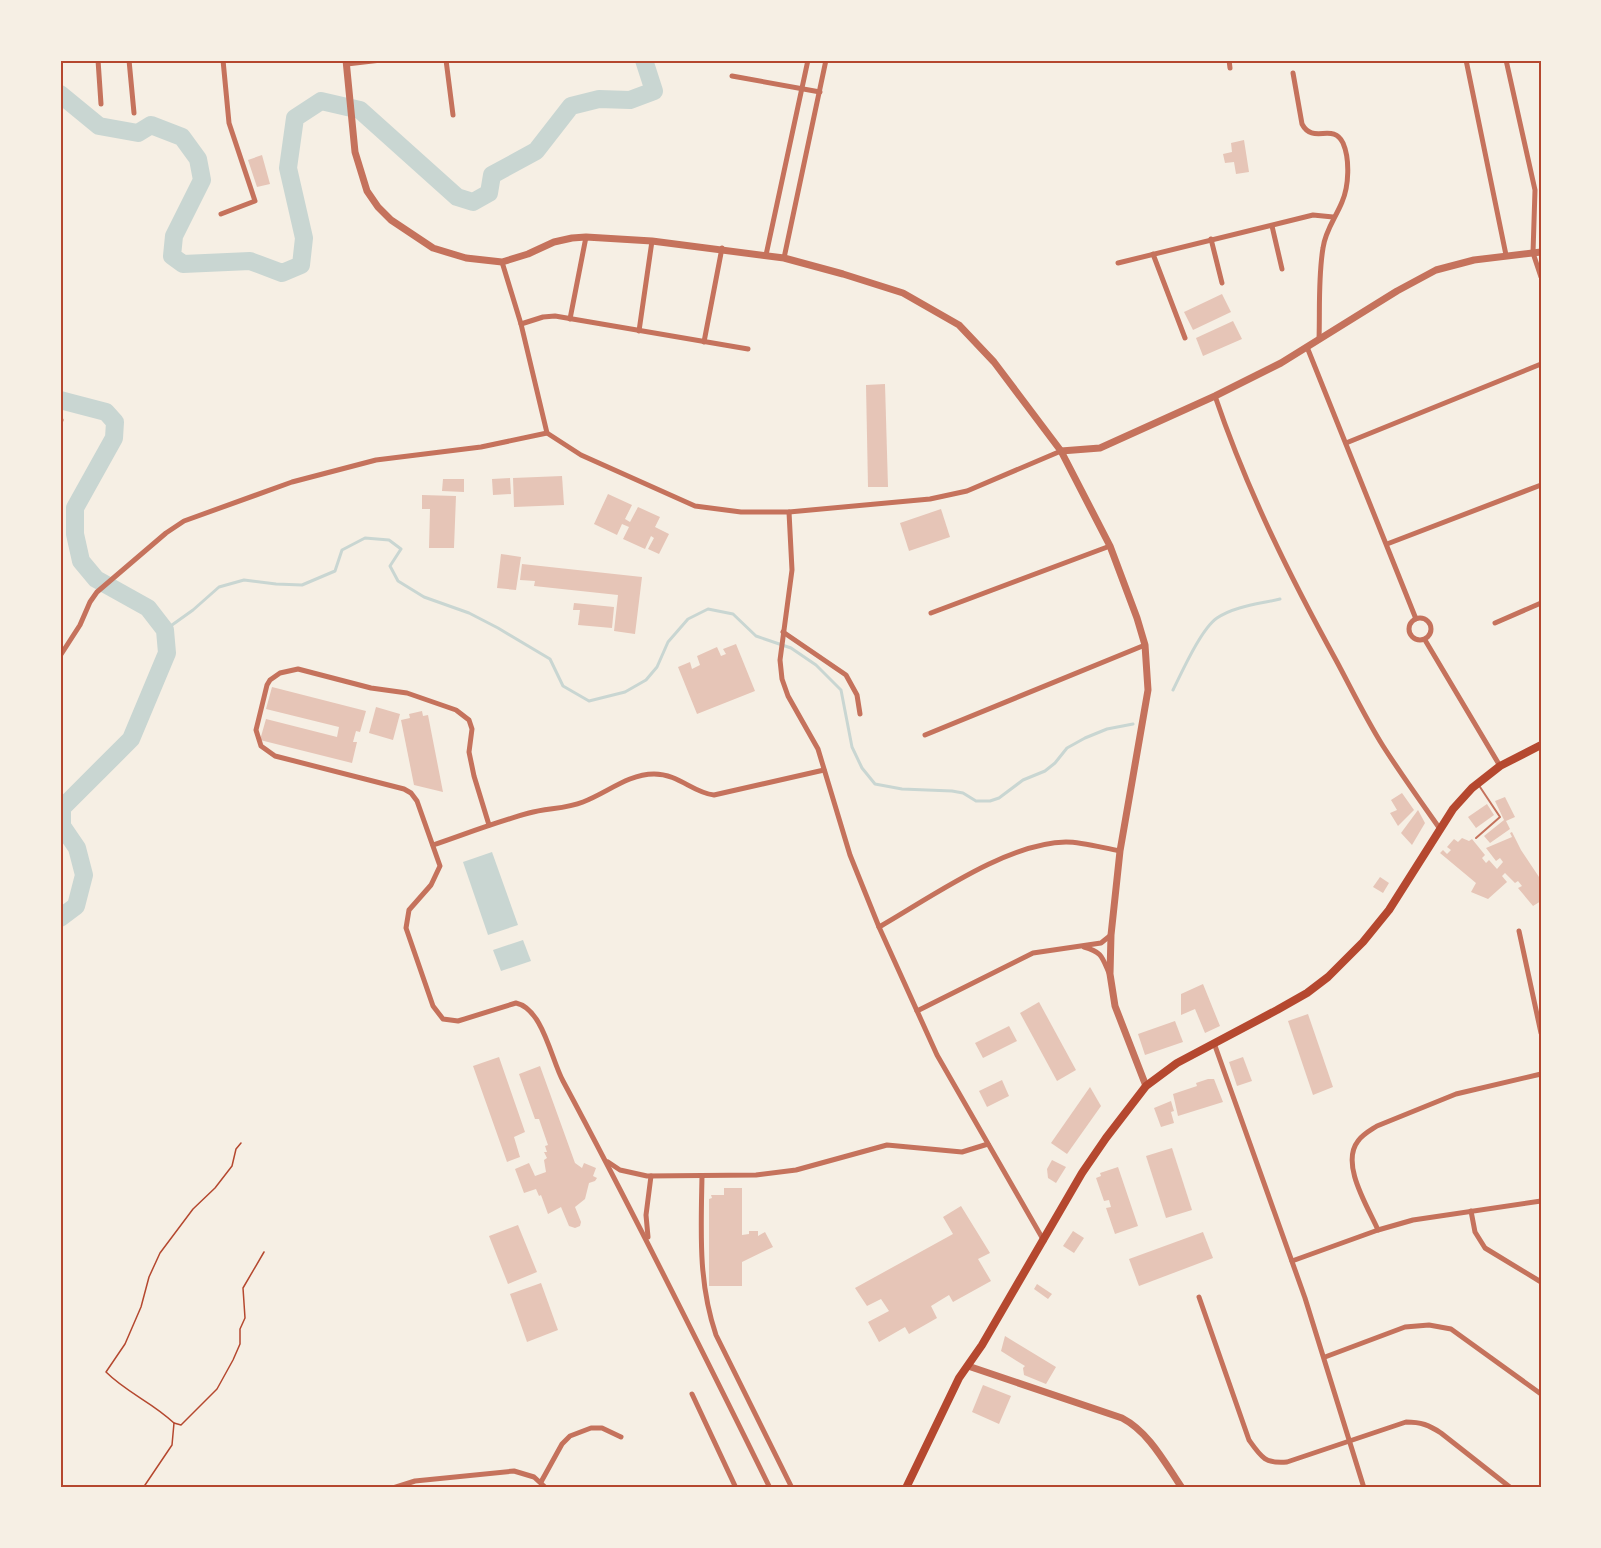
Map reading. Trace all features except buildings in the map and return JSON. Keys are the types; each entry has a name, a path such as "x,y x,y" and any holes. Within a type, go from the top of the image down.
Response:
{"main road":[{"path":"906,1488 948,1399 1044,1241 1082,1173 1146,1086 1177,1063 1304,995 1328,978 1363,942 1389,910 1453,809 1477,783 1500,766 1541,745"}],"street":[{"path":"98,60 101,104"},
{"path":"129,60 134,113"},
{"path":"221,214 255,201 229,123 223,60"},
{"path":"381,60 347,62 355,152 367,190 378,207 392,220 433,248 466,258 502,262 572,238 652,241 784,258 903,293 959,325 994,362 1061,451 1110,546 1145,645 1148,690 1120,851 1111,935 1110,974 1115,1006 1146,1086"},
{"path":"446,60 453,115"},
{"path":"766,255 808,60"},
{"path":"784,258 826,60"},
{"path":"1229,60 1230,68"},
{"path":"1466,60 1506,255"},
{"path":"1506,60 1535,190 1537,253 1541,278"},
{"path":"1293,73 1302,124 1308,133 1333,134 1339,137 1346,152 1346,178 1342,202 1333,217 1323,246 1319,340"},
{"path":"732,76 820,92"},
{"path":"1118,263 1313,215 1333,217"},
{"path":"1272,226 1282,269"},
{"path":"570,319 586,237"},
{"path":"1211,239 1222,284"},
{"path":"639,331 652,241"},
{"path":"704,342 722,249"},
{"path":"502,262 521,324 547,433 581,455 695,506 741,512 789,512 939,497 967,491 1061,451 1100,448 1215,396 1281,363 1397,291 1436,270 1474,260 1537,253"},
{"path":"1153,254 1185,338"},
{"path":"521,324 555,316 748,349"},
{"path":"1307,347 1416,619"},
{"path":"1346,443 1541,364"},
{"path":"1215,396 1231,444 1274,545 1383,746 1440,830"},
{"path":"60,656 97,592 124,567 184,521 292,482 376,460 481,447 547,433"},
{"path":"1387,544 1541,485"},
{"path":"789,512 792,570 780,660 782,680 788,696 818,749 850,855 879,927 937,1055 1044,1241"},
{"path":"931,614 1110,546"},
{"path":"1495,623 1541,603"},
{"path":"1423,618 1430,623 1430,634 1425,640 1414,639 1409,634 1409,627 1416,619 1423,618"},
{"path":"783,632 846,675 857,695 860,714"},
{"path":"1425,640 1500,766"},
{"path":"925,735 1145,645"},
{"path":"489,825 474,776 470,752 472,729 469,720 456,710 407,693 371,688 298,669 279,673 270,680 256,730 261,746 275,756 397,787 411,793 423,813 440,866 431,885 408,910 406,928 433,1006 443,1019 450,1022 516,1003 530,1009 540,1026 561,1077 650,1244 770,1488"},
{"path":"434,845 538,810 581,803 635,776 666,775 714,795 824,770"},
{"path":"879,927 984,866 1022,850 1066,842 1120,851"},
{"path":"1519,931 1541,1033"},
{"path":"917,1011 1033,953 1101,944 1111,935"},
{"path":"1082,946 1100,954 1110,974"},
{"path":"1214,1043 1325,1357 1364,1488"},
{"path":"1378,1230 1354,1174 1351,1160 1358,1141 1377,1126 1455,1094 1541,1074"},
{"path":"606,1161 620,1170 651,1176 756,1175 796,1170 887,1145 962,1152 988,1144"},
{"path":"650,1244 646,1215 651,1176"},
{"path":"702,1176 701,1253 707,1311 716,1335 792,1488"},
{"path":"1292,1261 1413,1220 1541,1201"},
{"path":"1470,1210 1475,1232 1485,1248 1541,1282"},
{"path":"1198,1297 1249,1440 1262,1458 1275,1463 1287,1462 1406,1422 1419,1422 1430,1425 1511,1488"},
{"path":"1325,1357 1405,1327 1429,1325 1451,1329 1541,1394"},
{"path":"968,1366 1122,1418 1134,1425 1149,1441 1182,1488"},
{"path":"692,1394 736,1488"},
{"path":"541,1482 561,1444 570,1436 591,1428 602,1428 621,1437"},
{"path":"393,1488 415,1481 514,1470 534,1477 546,1488"}],"lane":[{"path":"1476,838 1500,817 1477,783"}],"path":[{"path":"241,1143 236,1149 232,1166 215,1188 193,1209 160,1253 125,1344 106,1372 120,1386 154,1405 174,1423 181,1425 217,1389 233,1360 240,1344 240,1329 244,1318 243,1288 264,1252"},
{"path":"143,1488 172,1445 174,1423"}],"shaded area":[{"path":"492,852 518,925 488,935 463,862"},
{"path":"523,940 531,961 501,971 493,950"}],"waterway":[{"path":"60,94 99,126 138,133 151,125 182,137 198,159 202,180 174,236 172,256 183,264 250,261 282,273 301,265 304,238 288,168 295,118 321,101 360,110 457,197 473,202 489,193 492,175 536,151 571,106 599,99 630,100 654,91 644,60"},
{"path":"60,400 106,412 115,422 114,438 75,508 75,534 81,561 96,579 148,608 165,630 167,653 131,739 62,808 62,826 77,848 84,875 76,906 60,918"},
{"path":"165,630 219,587 244,580 302,585 335,571 342,550 365,538 389,540 401,549 390,566 398,581 424,597 469,613 550,659 563,686 589,701 625,692 646,680 657,667 668,642 688,619 708,609 733,614 756,636 791,648 816,665 841,690 852,747 862,768 875,784 902,789 952,791 963,793 976,801 990,801 999,798 1023,780 1045,771 1067,748 1085,738 1107,729 1133,724"},
{"path":"1173,690 1198,641 1217,618 1239,608 1280,599"}]}
